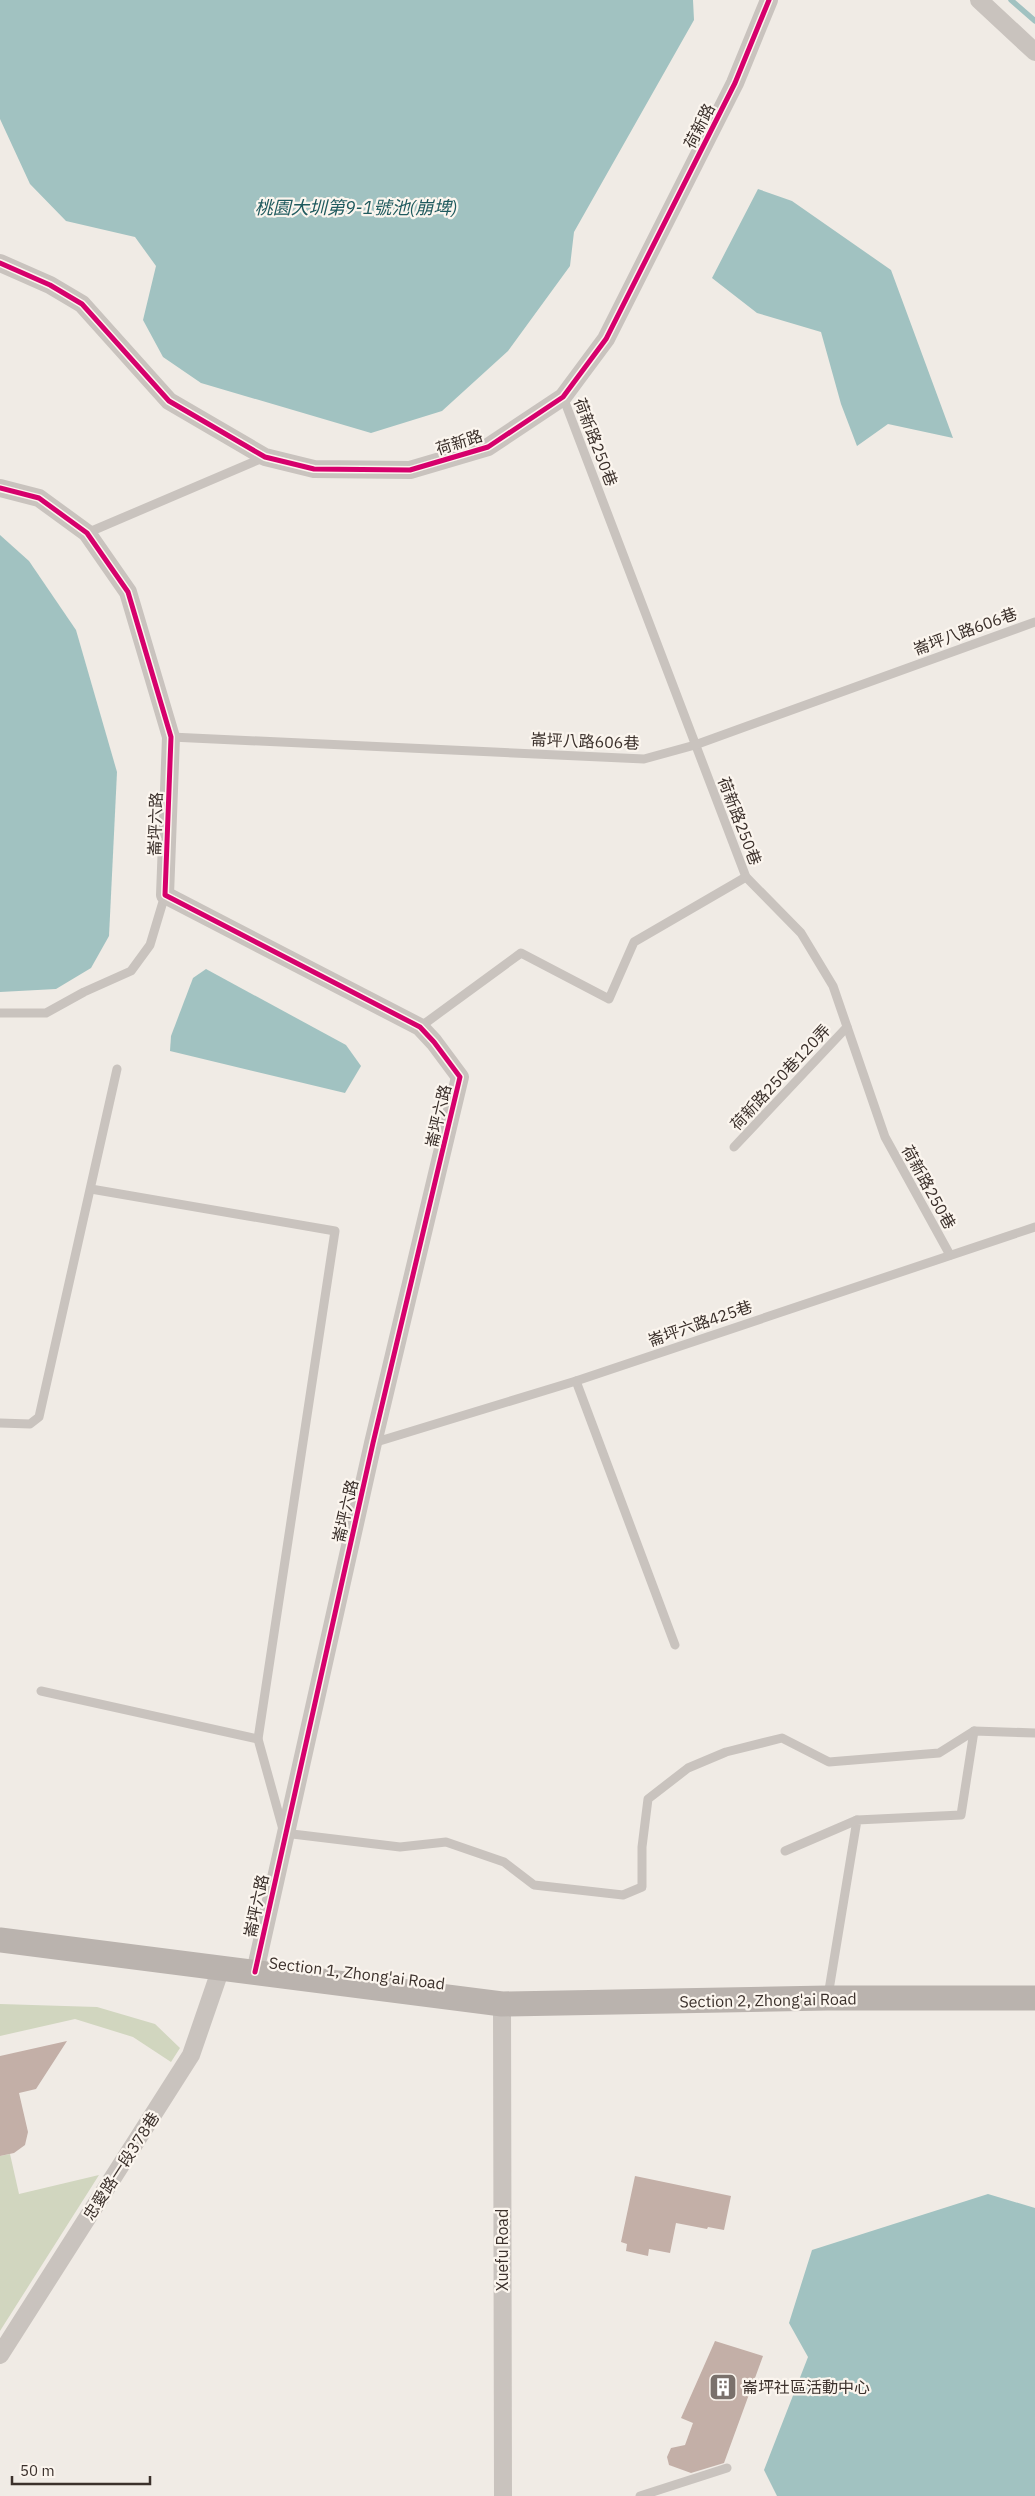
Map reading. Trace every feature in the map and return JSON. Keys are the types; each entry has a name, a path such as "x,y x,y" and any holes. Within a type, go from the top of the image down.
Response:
{"main road":[{"name":"Section 1, Zhong'ai Road","path":"0,1940 502,2004"},
{"name":"Section 2, Zhong'ai Road","path":"502,2004 827,1998 1035,1998"}],"street":[{"name":"荷新路","path":"0,263 50,285 82,304 169,401 265,457 314,469 410,470 488,447 562,397 606,339 735,83 769,0"},
{"path":"979,0 1035,52"},
{"name":"崙坪六路","path":"0,488 39,498 86,533 128,592 171,737 165,895 420,1027 434,1042 460,1077 373,1443 284,1833 255,1972"},
{"name":"忠愛路一段378巷","path":"0,2355 191,2055 221,1968"},
{"name":"Xuefu Road","path":"502,2004 503,2496"}],"lane":[{"name":"荷新路250巷","path":"562,397 746,877 801,933 833,986 885,1137 950,1256"},
{"path":"86,533 265,457"},
{"name":"崙坪八路606巷","path":"171,737 644,759 695,745 1035,622"},
{"path":"420,1027 521,953 609,999 634,942 746,877"},
{"path":"0,1013 46,1013 84,992 131,971 150,945 165,895"},
{"name":"荷新路250巷120弄","path":"734,1147 847,1027"},
{"path":"0,1423 30,1424 39,1417 117,1069"},
{"path":"91,1189 335,1231 258,1739 284,1833 400,1847 446,1842 504,1862 534,1885 623,1895 642,1886 642,1847 648,1799 688,1768 726,1752 782,1738 829,1762 939,1753 974,1731 1035,1733"},
{"name":"崙坪六路425巷","path":"373,1443 576,1381 1035,1227"},
{"path":"576,1381 675,1646"},
{"path":"41,1691 258,1739"},
{"path":"785,1851 856,1820 961,1815 974,1731"},
{"path":"827,1998 856,1820"},
{"path":"640,2496 728,2468"}],"green space":[{"path":"0,2004 97,2007 155,2024 180,2048 171,2062 133,2037 75,2019 0,2036"},
{"path":"10,2154 19,2194 99,2175 0,2331 0,2156"}],"water":[{"name":"桃園大圳第9-1號池(崩埤)","path":"0,0 693,0 694,20 574,232 570,266 508,351 442,411 371,433 201,383 163,357 143,320 156,266 135,237 66,221 30,184 0,119"},
{"path":"758,189 792,201 891,270 953,438 888,424 857,446 841,404 821,332 757,313 712,278"},
{"path":"0,535 29,561 76,630 117,772 109,936 91,968 56,989 0,992"},
{"path":"206,969 346,1045 361,1066 345,1093 170,1051 171,1036 193,978"},
{"path":"988,2194 1035,2208 1035,2496 777,2496 764,2470 808,2357 789,2323 812,2250"}],"building":[{"path":"67,2041 36,2089 19,2093 28,2132 25,2145 14,2153 0,2156 0,2056"},
{"path":"635,2176 731,2196 724,2230 676,2223 670,2253 649,2249 648,2256 626,2251 627,2244 621,2242"},
{"name":"崙坪社區活動中心","path":"715,2341 763,2356 724,2463 691,2473 669,2465 667,2457 671,2448 685,2445 693,2423 681,2418"}],"waterway":[{"path":"1011,0 1035,21"}],"cycle path":[{"path":"0,263 50,285 82,304 169,401 265,457 314,469 410,470 488,447 563,397 606,339 735,83 769,0"},
{"path":"0,488 39,498 87,533 128,592 171,737 165,895 420,1027 434,1042 460,1077 373,1443 255,1972"}],"place":[{"name":"崙坪社區活動中心","path":"723,2387"}]}
